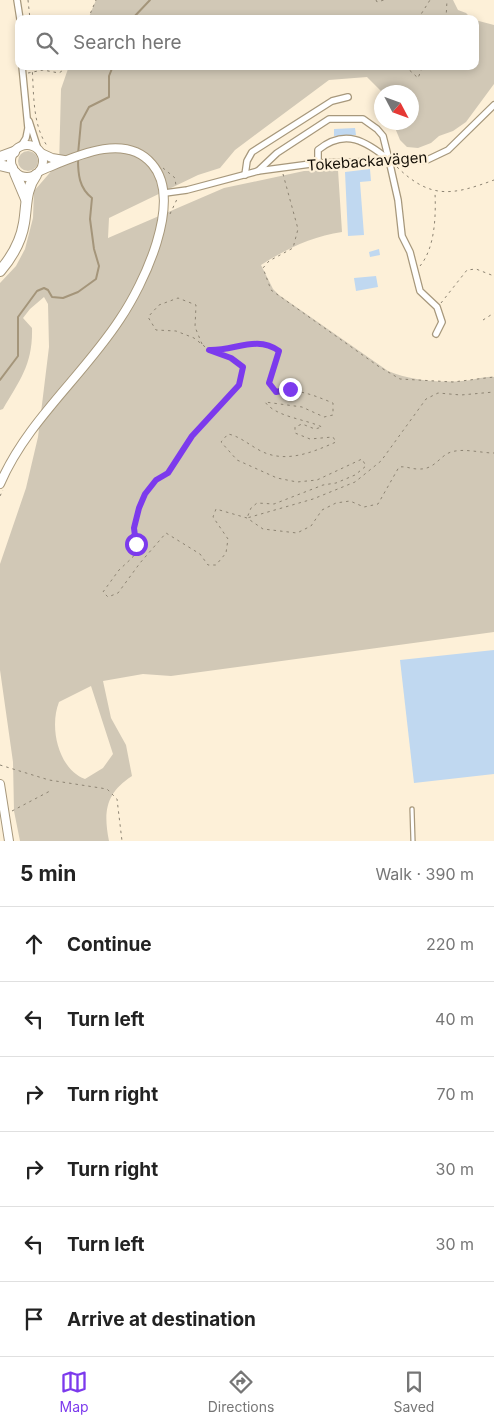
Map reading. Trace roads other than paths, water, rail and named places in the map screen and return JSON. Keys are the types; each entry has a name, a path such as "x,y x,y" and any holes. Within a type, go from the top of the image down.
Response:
{"highway":[{"path":"0,157 17,149"},
{"path":"0,165 14,170 26,199"},
{"path":"0,271 18,244 24,224 26,199 30,183 38,173"}],"street":[{"path":"18,0 20,15"},
{"path":"1,487 22,444 121,318 154,251 163,217 164,193 159,173 144,156 121,148 89,153 64,160 25,178 14,170 11,162 27,134 22,70"},
{"path":"245,175 247,160 252,152 332,101 348,97"},
{"name":"Tokebackavägen","path":"164,193 258,172 318,162 427,160 448,150 494,105"},
{"path":"27,114 44,162 38,173"},
{"path":"258,172 277,153 322,122 337,118 363,119 376,129 383,136 398,200 402,236 410,252 420,291 437,307 442,322 436,334"},
{"path":"318,162 318,150 326,144 339,140 365,141 389,160"},
{"path":"17,149 28,145 52,158 64,160"},
{"path":"0,784 9,841"}],"lane":[{"path":"412,809 413,841"}],"waterway":[{"path":"136,15 150,0"},
{"path":"78,154 81,122 89,107 109,97 109,76 111,70"},
{"path":"0,380 18,356 18,317 37,291 44,288 48,290 52,297 63,298 78,292 96,279 99,266 94,249 90,219 92,198 82,185 78,159"}]}
